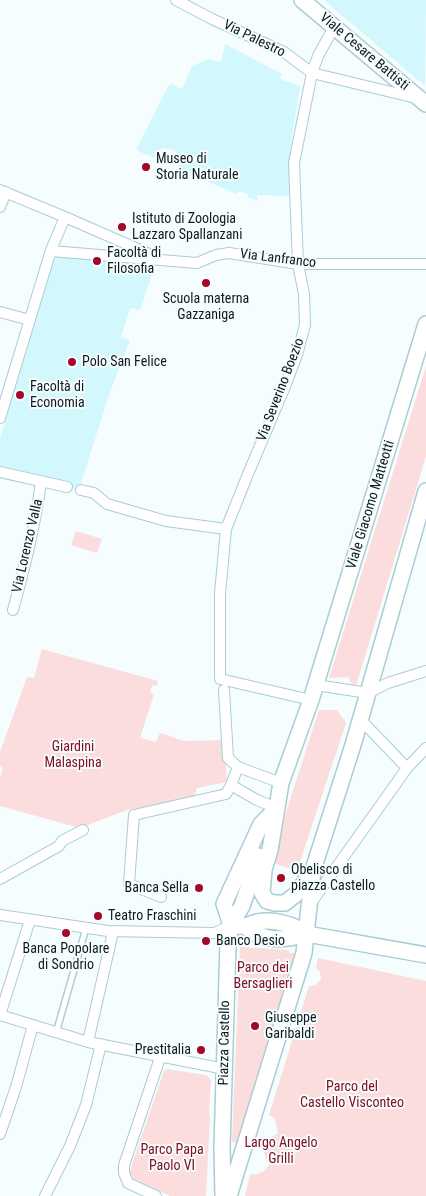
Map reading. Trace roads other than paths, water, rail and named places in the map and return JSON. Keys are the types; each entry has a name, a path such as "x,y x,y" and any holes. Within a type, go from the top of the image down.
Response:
{"street":[{"name":"Via Palestro","path":"176,0 212,19 284,52 312,72 423,101"},
{"name":"Viale Cesare Battisti","path":"302,0 423,101"},
{"name":"Via Severino Boezio","path":"311,700 220,679 220,593 226,530 297,355 305,324 304,294 298,264 294,163 312,72 318,56 334,28"},
{"path":"0,207 3,191 162,260"},
{"path":"0,418 51,251 65,217"},
{"name":"Via Lanfranco","path":"51,251 197,262 216,255 229,253 298,264 426,264"},
{"path":"0,312 30,320"},
{"name":"Viale Giacomo Matteotti","path":"313,870 295,895 285,903 272,903 264,898 262,883 270,850 281,783 316,685 426,324"},
{"path":"0,472 67,487"},
{"name":"Via Lorenzo Valla","path":"13,610 36,522 41,482"},
{"path":"81,490 94,493 107,504 166,521 226,530"},
{"name":"Viale Giacomo Matteotti","path":"307,934 313,870 368,694 426,491"},
{"path":"316,685 368,694 388,683 426,671"},
{"path":"224,690 228,758 238,767 281,783"},
{"path":"360,719 407,768"},
{"path":"309,906 407,768 426,748"},
{"path":"161,897 129,884 134,814 226,794 238,767"},
{"path":"231,785 257,800 276,808"},
{"name":"Viale Giacomo Matteotti","path":"239,926 224,904 261,824 276,808"},
{"path":"0,879 59,846 62,841 83,830"},
{"path":"0,915 114,932 215,933 239,926 263,937 290,939 307,934 426,955"},
{"path":"30,920 0,1015 88,1042 160,1058 182,1060 225,1069"},
{"name":"Piazza Castello","path":"223,1196 222,1147 228,943 239,926"},
{"path":"88,1042 114,932"},
{"path":"229,1196 304,953 307,934"},
{"path":"0,1134 16,1087 33,1025"},
{"path":"45,1196 70,1146 86,1105 102,1044"},
{"path":"150,1195 128,1183 124,1173 124,1165 160,1058"},
{"path":"222,1147 232,1156 243,1153"}],"lane":[{"path":"56,1033 86,928"}],"place":[{"name":"Museo di Storia Naturale","path":"146,167"},
{"name":"Istituto di Zoologia Lazzaro Spallanzani","path":"122,227"},
{"name":"Facoltà di Filosofia","path":"97,261"},
{"name":"Scuola materna Gazzaniga","path":"206,283"},
{"name":"Polo San Felice","path":"72,362"},
{"name":"Facoltà di Economia","path":"20,395"},
{"name":"Obelisco di piazza Castello","path":"281,878"},
{"name":"Banca Sella","path":"199,888"},
{"name":"Teatro Fraschini","path":"98,916"},
{"name":"Banca Popolare di Sondrio","path":"66,933"},
{"name":"Banco Desio","path":"206,941"},
{"name":"Giuseppe Garibaldi","path":"255,1026"},
{"name":"Prestitalia","path":"201,1050"}],"park label":[{"name":"Giardini Malaspina","path":"73,756"},
{"name":"Parco dei Bersaglieri","path":"263,976"},
{"name":"Parco del Castello Visconteo","path":"352,1096"},
{"name":"Largo Angelo Grilli","path":"281,1152"},
{"name":"Parco Papa Paolo VI","path":"172,1158"}]}
